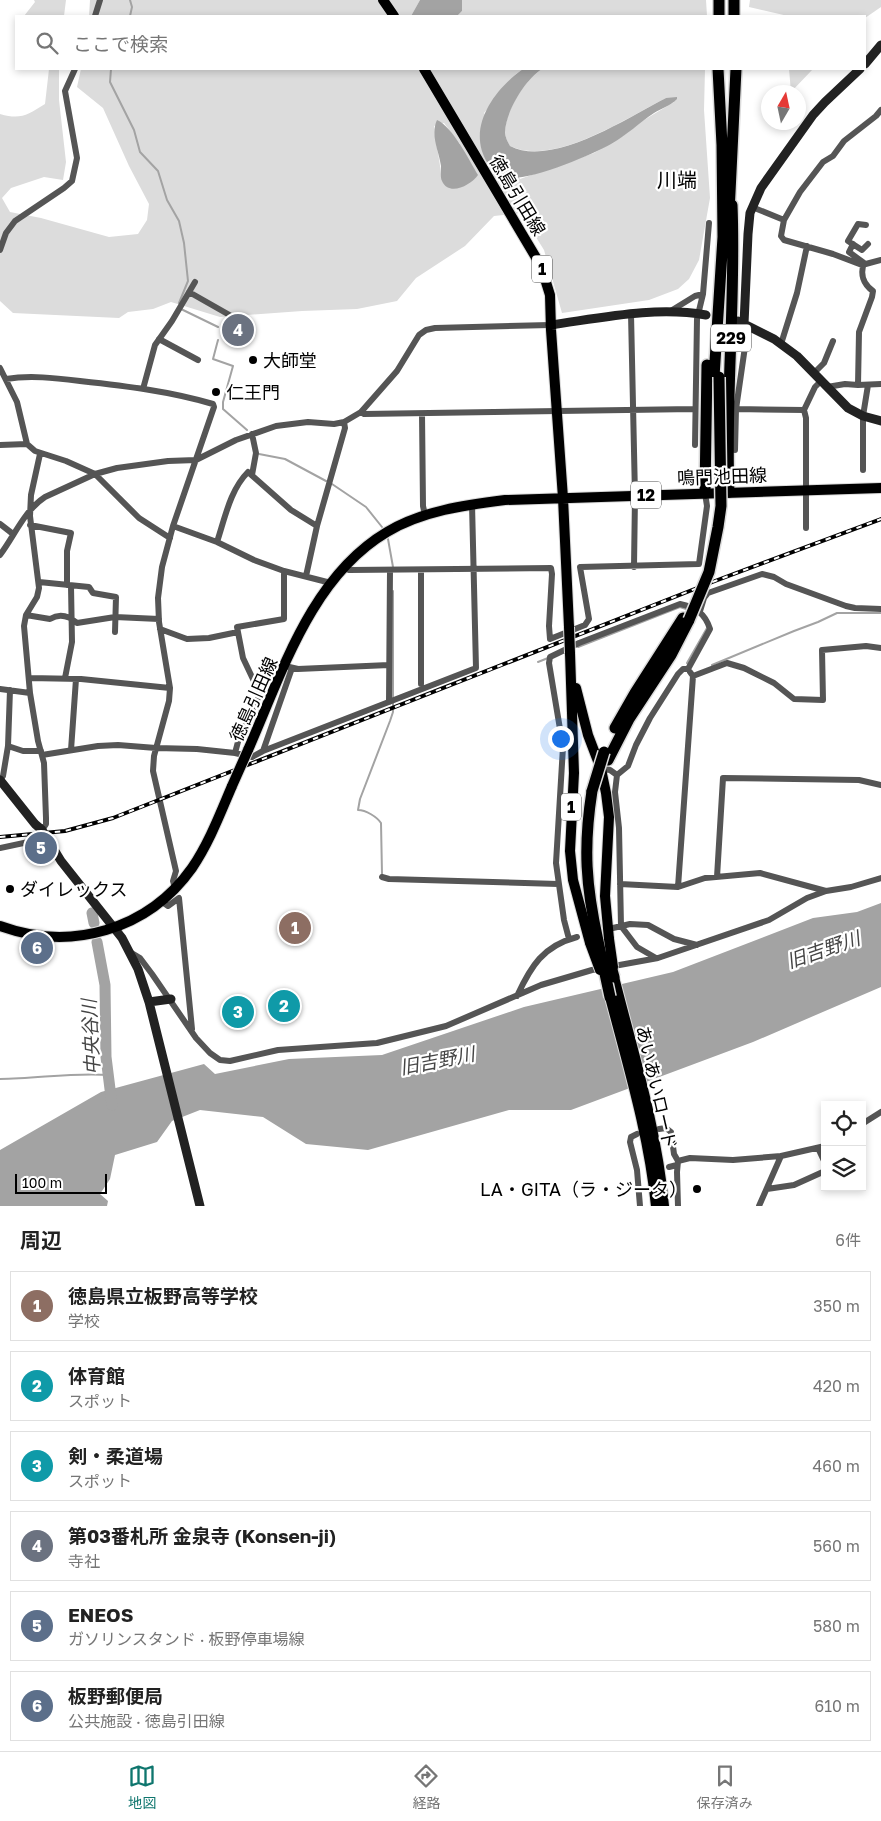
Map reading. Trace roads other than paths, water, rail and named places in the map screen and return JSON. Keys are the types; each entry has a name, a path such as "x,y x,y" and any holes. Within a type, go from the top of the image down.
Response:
{"highway":[{"path":"718,70 722,145 727,187"},
{"path":"610,997 600,941 589,896 586,857 587,822 604,760 671,655 703,570 709,545 715,506 716,377 723,237 736,70"},
{"name":"229","path":"727,187 733,267 728,492"},
{"name":"229","path":"705,493 706,379 727,187"},
{"path":"600,941 614,977"}],"main road":[{"path":"382,0 393,15"},
{"name":"徳島引田線","path":"425,70 541,266 550,295 556,412 564,498 571,668 574,773 570,851 573,880 600,941"},
{"name":"鳴門池田線","path":"564,498 881,488"},
{"name":"徳島引田線","path":"0,926 52,937 82,936 132,920 161,901 175,888 204,848 248,750 289,667 301,630 331,583 355,556 387,532 425,516 453,507 504,500 564,498"},
{"name":"徳島引田線","path":"571,668 588,736 604,760 609,817 605,896 600,941"},
{"name":"あいあいロード","path":"614,977 662,1184 664,1206"},
{"name":"あいあいロード","path":"610,997 646,1121 656,1206"}],"street":[{"path":"95,15 100,0"},
{"path":"866,63 881,44"},
{"path":"0,250 6,233 15,221 72,180 77,158 65,91 75,70"},
{"path":"735,450 748,234 752,207 761,188 813,116 859,70"},
{"path":"881,110 844,141 832,156 823,162 800,192 784,220 781,236 784,240 862,266 881,260"},
{"path":"752,207 784,220"},
{"path":"694,445 694,409 709,223"},
{"path":"866,225 858,224 848,242 862,250 868,244"},
{"path":"853,244 849,252 864,263 862,266 862,278 866,286 872,291 872,297 859,332 858,385"},
{"path":"781,344 796,293 806,246"},
{"path":"143,389 155,345 195,282"},
{"path":"189,292 232,317"},
{"path":"668,312 695,296 703,294"},
{"path":"0,555 30,508 45,497 95,474 117,468 168,461 196,460 263,429 288,423 334,424 344,422 361,412 397,372 419,335 426,330 435,328 550,324 631,314 668,312 702,314"},
{"path":"631,314 635,496 634,567"},
{"path":"742,323 781,344 807,365 848,408 862,416 881,421"},
{"path":"159,339 198,360"},
{"path":"814,373 824,364 833,341"},
{"path":"0,368 16,402 27,444 40,454 66,461 95,474 139,518 170,538"},
{"path":"6,379 20,376 56,378 143,389 169,393 213,404 214,407 173,526 162,567 158,598 160,629 170,688 169,701 156,748 153,771 176,871 173,881 175,888"},
{"path":"806,528 806,418 804,410 815,387 824,384 881,384"},
{"path":"863,470 862,416 868,385"},
{"path":"361,412 364,414 422,414 694,409"},
{"path":"736,409 804,410"},
{"path":"422,414 423,506 425,516"},
{"path":"306,576 317,526 345,428 344,422"},
{"path":"252,434 256,453 252,475"},
{"path":"0,445 27,444"},
{"path":"40,454 30,508 30,525 40,588 26,615 24,626 30,693 44,768 45,834"},
{"path":"217,542 236,488 248,472 291,510 317,526"},
{"path":"344,568 349,570 421,570 550,568 552,574 548,626 550,640 586,625 588,619 580,567 699,564 707,506 705,493"},
{"path":"8,746 23,751 41,753 118,745 197,749 235,753 252,757 263,751 476,668 472,504"},
{"path":"0,524 13,534"},
{"path":"30,525 71,533 67,551 72,642 65,678"},
{"path":"173,526 217,542 254,560 284,571 331,583"},
{"path":"390,570 389,665 391,701"},
{"path":"421,570 421,684"},
{"path":"235,753 239,738 260,694 243,658 237,627 284,618 284,571"},
{"path":"700,611 704,598 708,593 762,574 774,576 786,584 846,606 881,608"},
{"path":"39,582 89,587 93,593 116,597 114,632"},
{"path":"569,939 558,884 556,855 563,747 549,663 550,657 579,643 680,604 700,611 710,628 688,669"},
{"path":"26,615 50,619 57,615 71,617 77,623 115,617 159,619"},
{"path":"160,629 187,638 209,638 238,632"},
{"path":"693,676 727,663 744,668 774,683 794,699 823,700 822,650 866,646 881,648"},
{"path":"263,751 289,667 298,669 389,665"},
{"path":"656,958 637,947 621,926 619,828 615,792 617,774 628,766 636,745 678,674 683,669 688,669"},
{"path":"678,887 693,676 688,669"},
{"path":"29,678 76,678 170,688"},
{"path":"71,750 76,678"},
{"path":"0,689 30,693"},
{"path":"10,690 8,746 3,776 0,780 34,824 45,834 61,861 114,927 130,952 149,1002 200,1206"},
{"path":"604,760 610,770 617,774"},
{"path":"562,774 574,773"},
{"path":"717,877 723,778 859,780 881,785"},
{"path":"0,848 45,834"},
{"path":"620,884 678,887 705,878 760,873 826,891"},
{"path":"382,877 389,880 558,884"},
{"path":"130,952 140,958 171,999 196,1038 210,1053 220,1060 230,1061 278,1050 377,1043 446,1026 541,985 592,970 656,958 699,945 769,920 807,898 826,891 851,887 881,878"},
{"path":"161,901 168,906 179,898 192,1030"},
{"path":"613,928 630,924 648,925 674,939 699,945"},
{"path":"517,996 528,973 542,954 550,948 577,937"},
{"path":"149,1002 171,999"},
{"path":"866,1121 881,1112"},
{"path":"659,1129 666,1128 670,1132 677,1163 678,1206"},
{"path":"637,1134 631,1137 630,1142 641,1169 640,1206"},
{"path":"669,1167 690,1158 733,1160 781,1156 821,1147"},
{"path":"759,1206 781,1156"},
{"path":"767,1189 794,1185 821,1173"}],"water":[{"path":"420,0 462,0 462,11 458,15 412,15"},
{"path":"522,70 541,70 523,88 506,124 506,138 510,146 527,151 547,151 568,146 611,128 666,98 677,97 677,99 617,140 589,155 541,173 513,178 504,177 492,169 487,162 481,149 480,136 482,122 487,110 494,98"},
{"path":"437,120 449,129 455,137 478,175 460,188 455,189 445,186 441,179 441,166 434,131"},
{"name":"旧吉野川","path":"881,903 881,987 753,1042 571,1110 509,1110 368,1150 306,1144 263,1117 200,1110 172,1121 157,1142 115,1155 110,1179 100,1194 108,1201 107,1206 0,1206 0,1150 101,1092 204,1064 215,1074 289,1059 382,1055 524,1007 673,972 813,918 857,912"}],"waterway":[{"path":"130,0 132,7 130,15"},
{"path":"111,70 110,82 134,130 140,152 158,171 167,200 179,221 184,243 188,281 179,303"},
{"path":"181,309 218,327"},
{"path":"218,340 213,359 233,366 223,402 223,409 247,430"},
{"path":"259,454 285,459 326,481"},
{"path":"332,484 366,507 382,527"},
{"path":"388,539 393,567"},
{"path":"393,591 393,699"},
{"path":"578,647 680,607 686,609"},
{"path":"712,665 837,613 881,613"},
{"path":"689,664 687,663 707,628"},
{"path":"538,662 548,658"},
{"path":"382,874 381,823 371,814 358,810 360,799 393,712 393,703"},
{"name":"中央谷川","path":"92,913 94,923"},
{"name":"中央谷川","path":"97,942 105,985 106,1057 112,1105"},
{"path":"0,1079 82,1074 109,1075"}],"railway":[{"path":"0,837 65,831 113,818 715,581 881,519"}],"place":[{"name":"第03番札所 金泉寺 (Konsen-ji)","path":"238,330"},
{"name":"大師堂","path":"253,360"},
{"name":"仁王門","path":"216,392"},
{"name":"ENEOS","path":"41,848"},
{"name":"ダイレックス","path":"10,889"},
{"name":"徳島県立板野高等学校","path":"295,928"},
{"name":"板野郵便局","path":"37,948"},
{"name":"体育館","path":"284,1006"},
{"name":"剣・柔道場","path":"238,1012"},
{"name":"LA・GITA（ラ・ジータ）","path":"697,1189"}],"district":[{"name":"川端","path":"677,179"}]}
